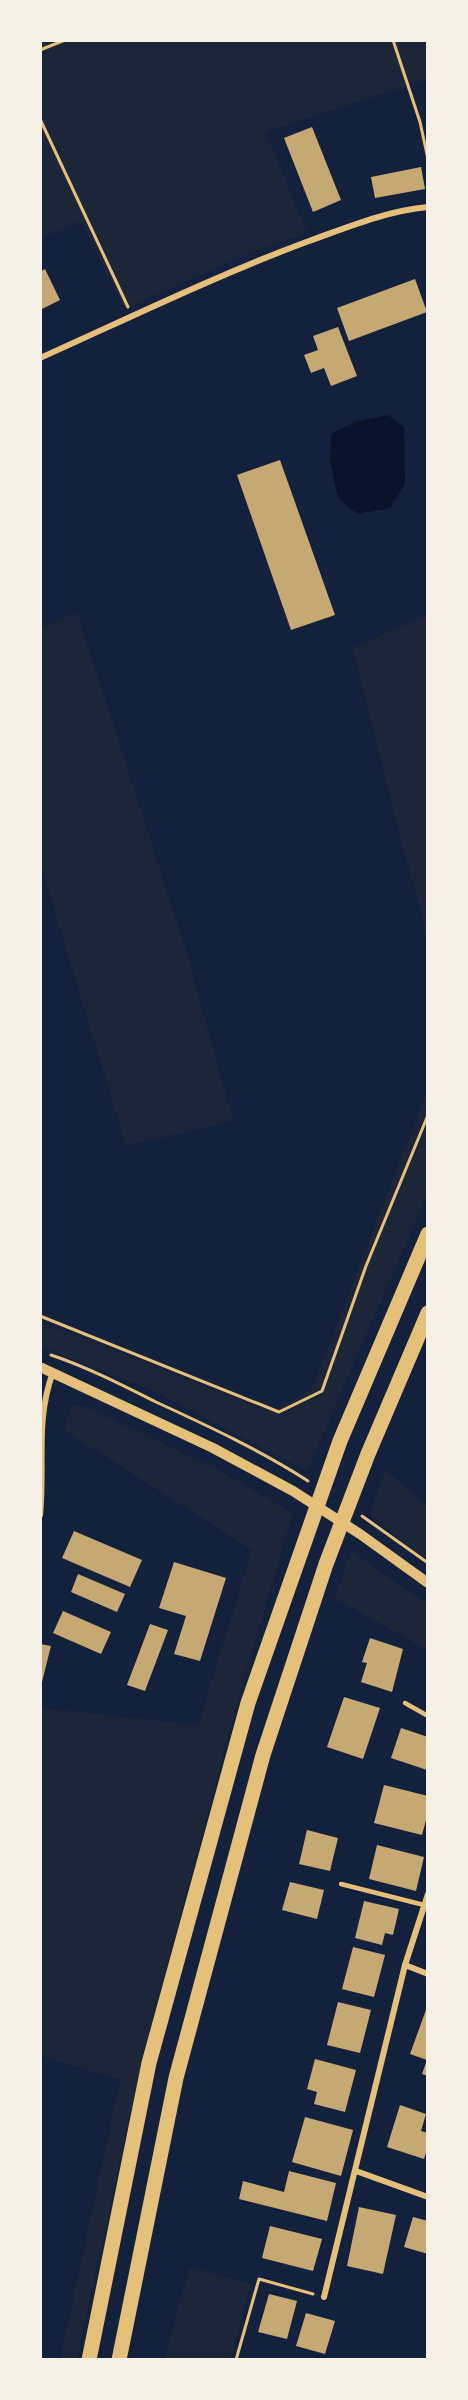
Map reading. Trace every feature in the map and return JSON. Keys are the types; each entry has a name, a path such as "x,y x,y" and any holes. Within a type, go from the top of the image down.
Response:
{"highway":[{"path":"89,2360 149,2063 248,1703 340,1441 428,1234"},
{"path":"119,2360 176,2078 263,1755 326,1564 368,1454 428,1313"}],"street":[{"path":"40,358 243,265 369,219 403,210 428,207"},
{"path":"40,1367 213,1448 293,1491 360,1534 428,1583"},
{"path":"40,1515 41,1415 53,1372"},
{"path":"324,2297 405,1965 428,1894"},
{"path":"405,1965 428,1974"},
{"path":"356,2171 428,2197"}],"lane":[{"path":"405,1703 428,1716"},
{"path":"341,1884 424,1905"}],"path":[{"path":"40,50 65,40"},
{"path":"393,40 420,122 428,159"},
{"path":"40,119 132,316"},
{"path":"40,1316 279,1412 322,1391 366,1266 428,1115"},
{"path":"50,1354 208,1426 300,1476"},
{"path":"367,1519 428,1563"},
{"path":"236,2360 259,2279 324,2297"}],"shaded area":[{"path":"40,41 427,41 427,79 266,132 307,233 243,256 125,309 81,221 41,239"},
{"path":"388,415 404,427 405,484 390,508 357,514 338,498 330,460 331,434 354,422"},
{"path":"77,612 185,947 233,1121 126,1146 41,866 41,628"},
{"path":"427,615 427,938 352,648"},
{"path":"427,1090 427,1195 307,1471 148,1388 41,1347 40,1321 272,1412 312,1389"},
{"path":"71,1405 84,1406 215,1468 293,1513 238,1700 142,2059 77,2359 60,2360 120,2080 41,2056 41,1708 198,1725 252,1550 64,1430"},
{"path":"385,1470 427,1505 427,1559 370,1514"},
{"path":"351,1551 427,1604 427,1650 335,1598"},
{"path":"190,2267 251,2284 230,2359 164,2359"}],"building":[{"path":"312,127 341,200 313,212 284,138"},
{"path":"421,167 425,189 375,198 371,177"},
{"path":"45,269 60,300 40,310 40,272"},
{"path":"415,279 427,312 349,341 337,308"},
{"path":"338,327 357,376 331,386 324,368 311,373 304,355 318,350 313,336"},
{"path":"280,460 335,615 291,630 237,475"},
{"path":"74,1531 142,1560 130,1587 62,1558"},
{"path":"174,1562 226,1578 200,1661 174,1654 186,1616 159,1608"},
{"path":"78,1574 125,1594 117,1612 71,1592"},
{"path":"63,1611 111,1632 101,1654 53,1633"},
{"path":"150,1624 168,1630 145,1691 127,1685"},
{"path":"370,1638 403,1649 392,1692 361,1682 367,1663 362,1662"},
{"path":"40,1644 51,1646 41,1686 40,1686"},
{"path":"344,1697 380,1708 363,1759 327,1747"},
{"path":"401,1728 428,1737 427,1770 391,1758"},
{"path":"384,1785 428,1796 428,1813 422,1835 374,1823"},
{"path":"307,1830 338,1838 330,1871 299,1864"},
{"path":"377,1845 424,1857 416,1891 369,1879"},
{"path":"290,1882 324,1890 317,1919 282,1910"},
{"path":"364,1901 399,1909 393,1935 385,1933 382,1945 355,1938"},
{"path":"353,1947 385,1955 374,1997 342,1989"},
{"path":"338,2002 371,2010 360,2053 327,2045"},
{"path":"427,2007 428,2076 422,2074 427,2060 410,2054"},
{"path":"315,2059 356,2070 345,2112 314,2104 317,2092 307,2089"},
{"path":"400,2105 426,2114 421,2131 428,2133 428,2147 424,2159 387,2147"},
{"path":"305,2117 353,2130 341,2176 292,2162"},
{"path":"289,2171 336,2183 327,2221 239,2199 243,2181 284,2192"},
{"path":"359,2207 396,2215 383,2274 347,2266"},
{"path":"413,2217 428,2221 428,2254 404,2247"},
{"path":"270,2226 322,2239 313,2271 262,2258"},
{"path":"269,2294 297,2301 287,2339 258,2332"},
{"path":"306,2313 335,2321 325,2354 296,2346"}]}
